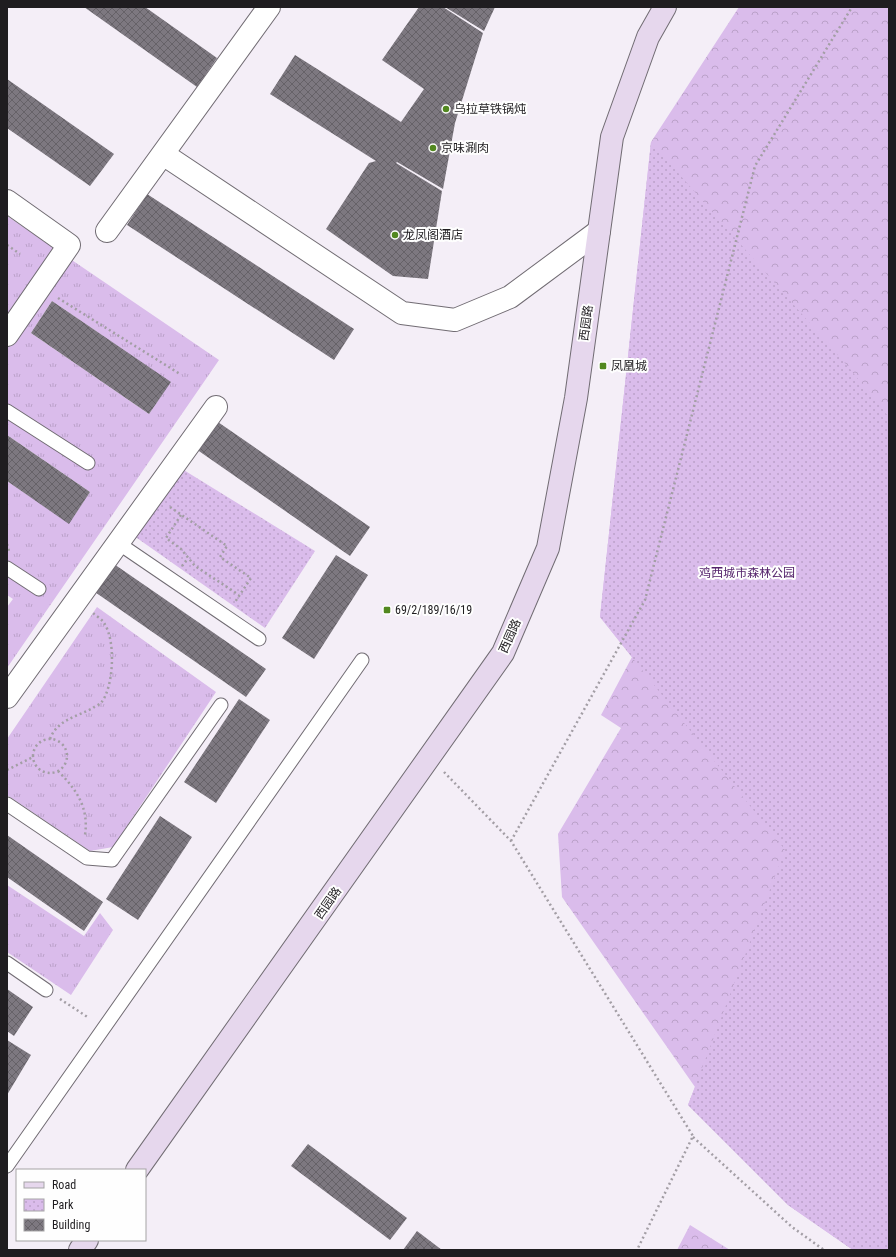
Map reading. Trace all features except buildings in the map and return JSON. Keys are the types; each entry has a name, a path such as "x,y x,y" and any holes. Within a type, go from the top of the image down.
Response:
{"main road":[{"name":"西园路","path":"138,1169 431,758 503,653 548,548 576,398 612,138 648,37 665,7"},
{"path":"80,1250 86,1241"}],"street":[{"path":"107,231 269,7"},
{"path":"163,154 402,312 455,320 490,306 510,297 599,231"},
{"path":"7,201 69,245 7,335"},
{"path":"7,697 216,407"}],"lane":[{"path":"7,411 88,463"},
{"path":"118,543 259,639"},
{"path":"7,568 39,589"},
{"path":"7,1166 362,660"},
{"path":"7,804 87,858 112,860 221,705"},
{"path":"7,963 46,990"}],"path":[{"path":"512,840 645,600 755,166 852,7"},
{"path":"7,244 20,254"},
{"path":"40,287 180,374"},
{"path":"153,495 227,546 220,557 251,578 225,616"},
{"path":"181,515 166,538 181,549 195,566 239,596"},
{"path":"50,739 53,732 63,721 82,714 100,703 111,681 112,649 104,623 78,599"},
{"path":"50,739 60,743 66,753 64,764 58,771 51,773 37,767 33,757 36,746 44,740 50,739"},
{"path":"7,770 33,757"},
{"path":"431,758 512,840 693,1136 792,1227 824,1250"},
{"path":"58,771 76,791 82,803 87,822 85,839 79,853"},
{"path":"46,990 104,1028"},
{"path":"637,1250 693,1136"}],"green space":[{"name":"鸡西城市森林公园","path":"739,7 889,7 889,1250 853,1250 788,1205 688,1105 695,1087 562,897 558,834 621,728 601,715 632,657 600,617 651,142"},
{"name":"鸡西城市森林公园","path":"651,142 850,369 889,417 889,1250 853,1250 788,1205 688,1105 785,850 600,617"},
{"path":"7,216 219,360 7,668 7,607 13,599 7,595 7,481 69,523 90,492 7,435","holes":["52,301 170,382 149,414 31,333"]},
{"path":"174,464 315,551 265,628 127,531"},
{"path":"97,607 216,692 113,847 90,851 7,795 7,739"},
{"path":"7,885 84,936 100,913 113,930 71,995 7,952"},
{"path":"690,1225 730,1250 677,1250"}],"place":[{"name":"乌拉草铁锅炖","path":"446,109"},
{"name":"京味涮肉","path":"433,148"},
{"name":"龙凤阁酒店","path":"395,235"},
{"name":"凤凰城","path":"603,366"},
{"name":"69/2/189/16/19","path":"387,610"}]}
